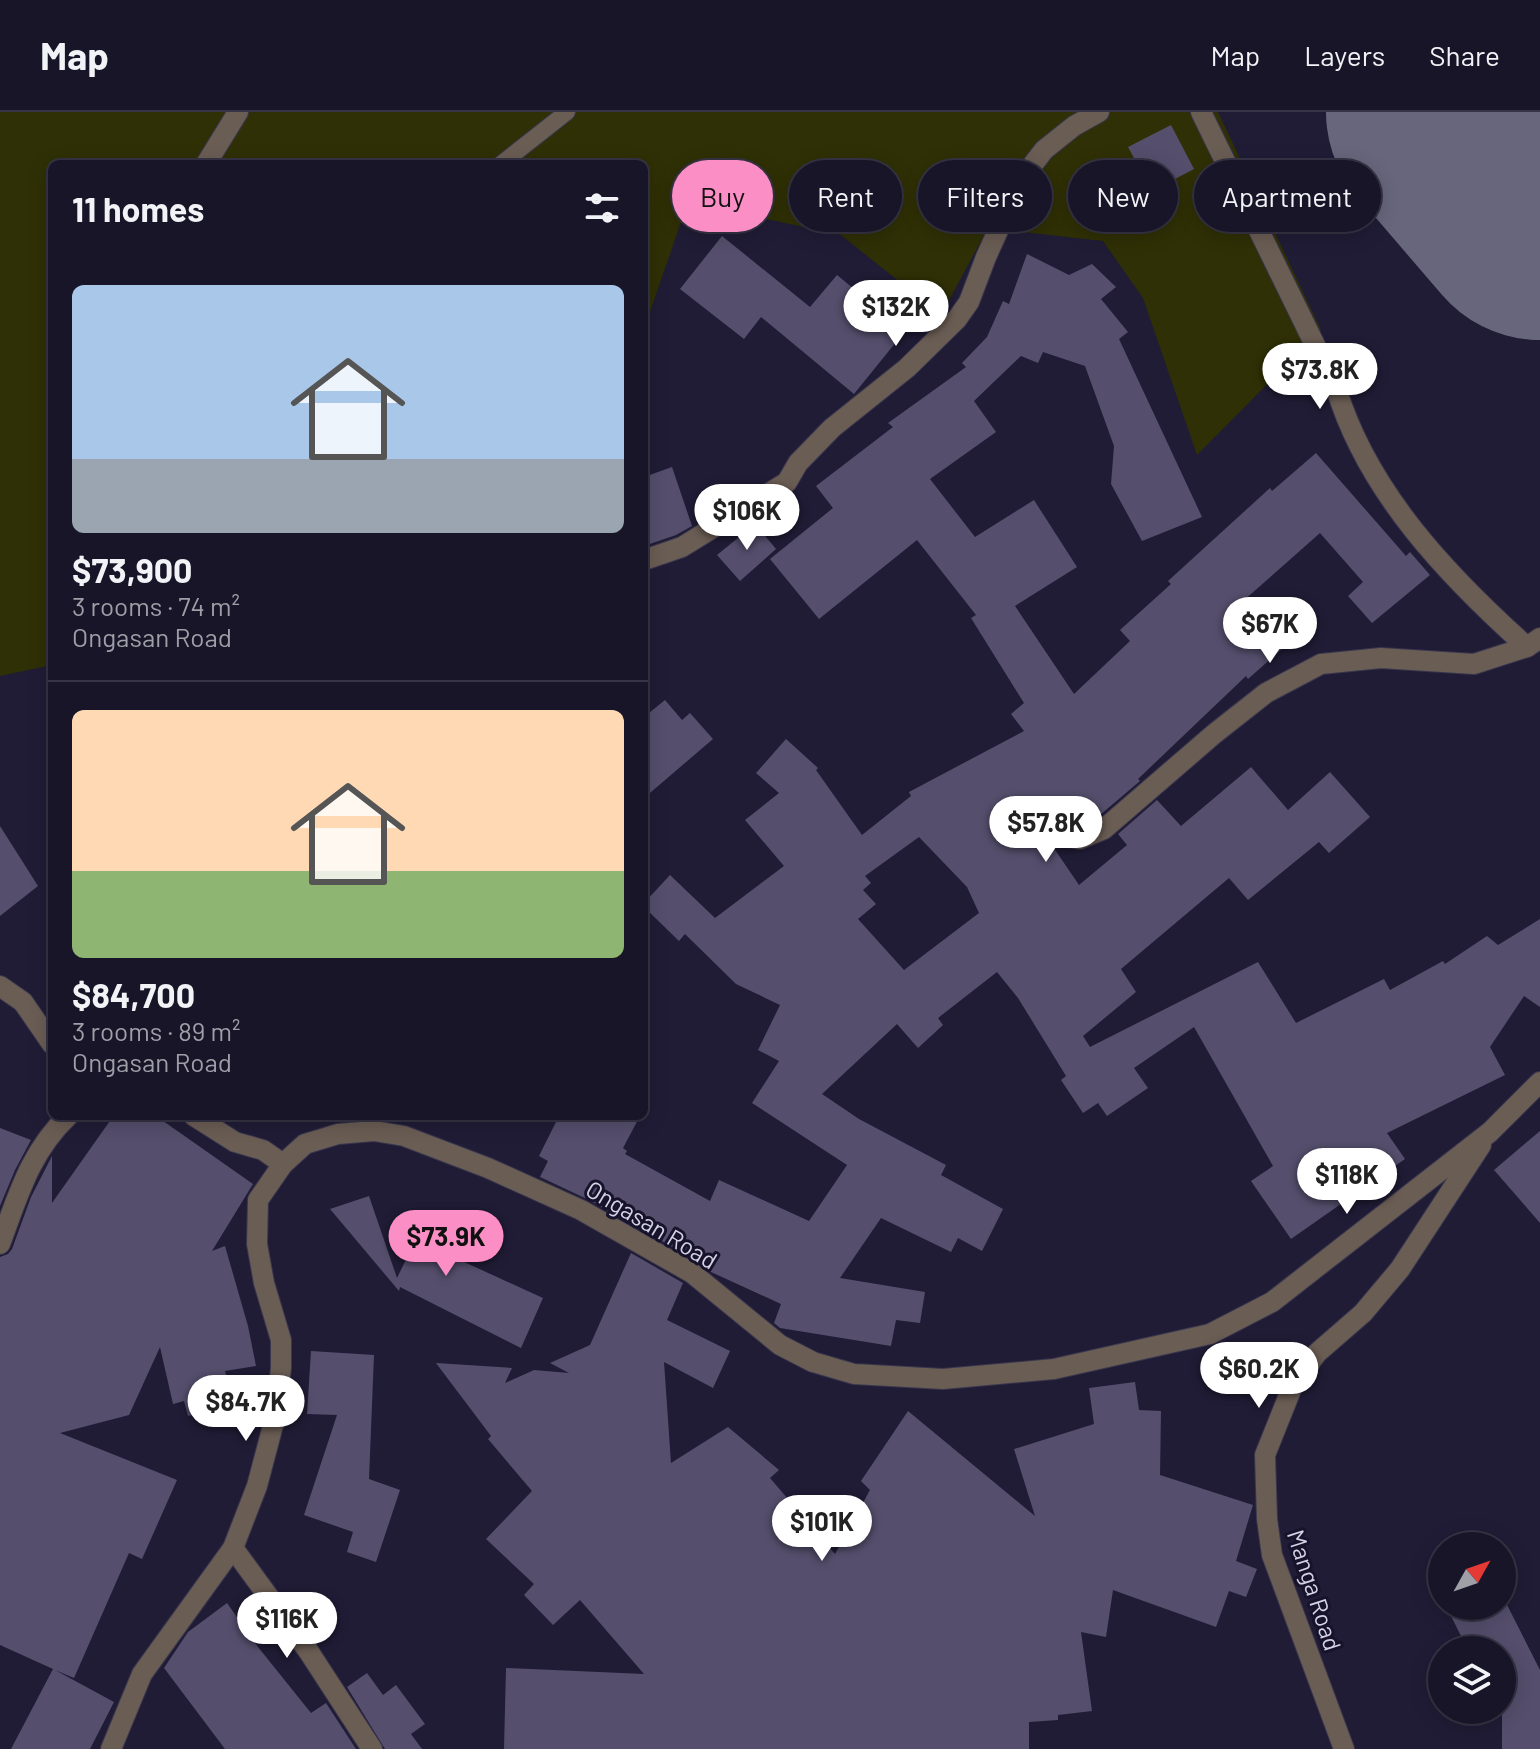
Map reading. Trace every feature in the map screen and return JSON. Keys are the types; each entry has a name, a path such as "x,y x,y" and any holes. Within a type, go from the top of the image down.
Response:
{"street":[{"path":"208,160 238,112"},
{"path":"648,559 682,547 787,482 798,463 832,428 907,368 957,319 969,302 1021,180 1044,150 1074,126 1099,112"},
{"path":"1201,112 1336,388 1345,416 1381,484 1426,547 1475,600 1534,643"},
{"path":"1061,836 1080,839 1104,829 1266,693 1321,664 1381,658 1474,664 1534,643"},
{"path":"0,986 23,1002 48,1038"},
{"name":"Ongasan Road","path":"111,1749 142,1674 233,1548 257,1486 276,1414 281,1368 281,1340 264,1283 257,1244 258,1200 283,1164 305,1144 338,1134 374,1131 404,1136 488,1168 581,1210 692,1273 780,1345 813,1362 854,1374 943,1379 1054,1369 1210,1334 1272,1302 1490,1132 1540,1082"},
{"path":"0,1244 30,1164 43,1143 64,1120"},
{"path":"200,1120 235,1142 263,1150 283,1164"},
{"name":"Manga Road","path":"1344,1749 1272,1555 1267,1519 1265,1455 1293,1385 1317,1353 1363,1313 1400,1269 1490,1132"},
{"path":"233,1548 309,1652 372,1749"}],"lane":[{"path":"508,160 567,112"}],"shaded area":[{"path":"0,112 1218,112 1241,160 1194,160 1194,232 1275,232 1321,330 1197,455 1143,298 1103,241 1023,232 1052,232 1052,160 918,160 918,232 986,232 941,315 841,235 827,232 902,232 902,160 789,160 789,224 773,220 773,160 672,160 672,232 678,232 648,317 648,160 48,160 48,666 0,676"}],"building":[{"path":"1171,125 1194,169 1178,177 1178,160 1135,160 1128,147"},
{"path":"722,236 810,307 837,275 905,331 854,394 761,317 744,339 680,289"},
{"path":"1027,254 1069,275 1092,264 1116,287 1101,299 1128,332 1119,339 1202,517 1142,541 1111,484 1114,446 1085,366 1043,352 1038,363 1021,356 974,401 996,432 930,479 975,537 1034,500 1077,567 1015,606 1074,694 1130,641 1120,630 1171,584 1168,581 1270,488 1272,491 1316,453 1406,556 1410,552 1430,575 1372,623 1348,596 1363,582 1320,533 1242,602 1283,648 1248,679 1246,676 1138,779 1140,781 1100,815 1088,801 1062,823 1050,828 1049,841 1079,885 1127,845 1118,834 1157,800 1181,826 1251,767 1288,810 1330,772 1370,817 1329,853 1319,842 1248,900 1229,878 1121,969 1136,992 1083,1036 1090,1047 1258,962 1296,1023 1384,979 1390,990 1443,961 1445,964 1487,936 1498,945 1540,919 1540,1007 1524,996 1490,1047 1505,1075 1387,1133 1405,1159 1291,1239 1251,1181 1273,1166 1194,1027 1134,1068 1148,1088 1107,1116 1098,1103 1083,1113 1061,1080 1066,1076 1018,998 997,972 938,1018 943,1025 918,1048 897,1024 822,1094 859,1119 946,1165 941,1175 1003,1209 982,1251 958,1238 951,1252 881,1218 840,1278 925,1292 920,1323 896,1320 891,1346 780,1328 774,1323 781,1304 711,1272 699,1262 587,1199 540,1177 548,1161 539,1156 557,1120 638,1120 623,1148 627,1151 625,1154 710,1201 719,1180 809,1221 847,1165 752,1103 779,1061 758,1050 780,1005 736,984 685,934 679,941 648,911 648,899 670,875 715,918 784,866 745,820 779,793 756,773 786,739 818,768 816,770 862,835 911,796 909,792 1024,731 1011,714 1024,703 971,618 976,615 917,540 819,619 770,559 833,508 816,486 893,427 888,423 966,367 962,363 987,337 1003,301 1009,304","holes":["919,837 967,887 979,913 904,970 858,919 876,904 863,890 871,883 865,876"]},
{"path":"672,467 692,526 648,545 648,476"},
{"path":"755,524 776,549 740,581 717,555"},
{"path":"665,700 682,720 690,713 713,739 648,795 648,714"},
{"path":"0,826 38,886 0,916"},
{"path":"111,1120 162,1120 253,1184 212,1251 225,1246 256,1366 225,1371 233,1405 188,1416 184,1401 173,1404 160,1347 129,1415 60,1433 177,1480 142,1559 129,1553 74,1678 55,1670 114,1702 90,1749 11,1749 53,1669 0,1645 0,1257 12,1249 31,1197 52,1156 52,1203"},
{"path":"0,1128 31,1140 0,1206"},
{"path":"1540,1131 1540,1223 1494,1170"},
{"path":"369,1196 397,1278 416,1239 434,1248 440,1238 467,1251 462,1261 543,1298 521,1348 400,1287 399,1291 330,1209"},
{"path":"631,1253 683,1283 667,1320 730,1351 713,1388 664,1362 671,1463 728,1427 779,1470 770,1478 835,1554 870,1490 861,1481 908,1411 1035,1516 1014,1449 1094,1424 1089,1388 1135,1382 1139,1410 1161,1411 1160,1475 1253,1505 1236,1561 1257,1569 1246,1597 1229,1591 1216,1627 1113,1590 1106,1637 1081,1632 1092,1711 1058,1715 1058,1720 1029,1722 1029,1749 504,1749 506,1668 644,1674 580,1600 553,1625 524,1595 534,1584 486,1539 532,1491 488,1439 491,1436 436,1363 512,1368 505,1383 534,1370 569,1373 550,1363 590,1345"},
{"path":"311,1351 374,1355 369,1479 400,1490 376,1562 347,1552 353,1532 304,1515 337,1415 307,1414"},
{"path":"227,1603 311,1713 326,1703 356,1749 225,1749 164,1668 188,1632"},
{"path":"1453,1620 1515,1620 1540,1670 1540,1749 1502,1749 1502,1724 1516,1724 1516,1636 1461,1636"},
{"path":"367,1673 383,1695 396,1685 425,1724 411,1734 422,1749 385,1749 347,1687"}],"runway":[{"path":"1455,112 1540,211"}]}
